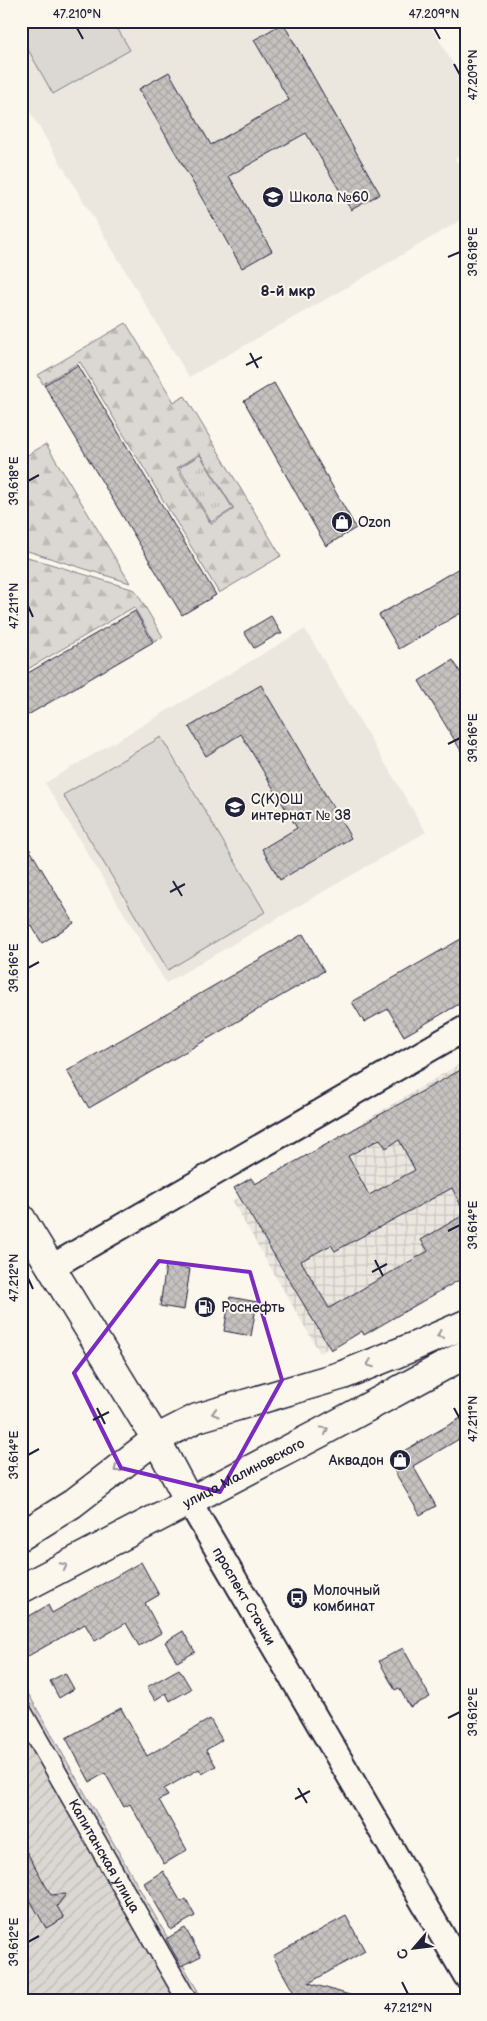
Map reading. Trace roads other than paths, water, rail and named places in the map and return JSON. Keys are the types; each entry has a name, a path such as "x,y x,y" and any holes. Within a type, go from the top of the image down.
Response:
{"main road":[{"name":"проспект Стачки","path":"21,1218 156,1439 189,1501"},
{"path":"21,1536 72,1504 156,1439 197,1418 342,1375 466,1324"},
{"name":"улица Малиновского","path":"21,1589 466,1354"}],"street":[{"path":"50,1268 466,1028"},
{"name":"проспект Стачки","path":"189,1501 466,1976"},
{"name":"Капитанская улица","path":"21,1710 188,2000"}],"place":[{"name":"Школа №60","path":"273,197"},
{"name":"Ozon","path":"342,522"},
{"name":"С(К)ОШ интернат № 38","path":"235,807"},
{"name":"Роснефть","path":"205,1307"},
{"name":"Аквадон","path":"400,1460"},
{"name":"Молочный комбинат","path":"297,1598"}],"district":[{"name":"8-й мкр","path":"288,291"}]}
